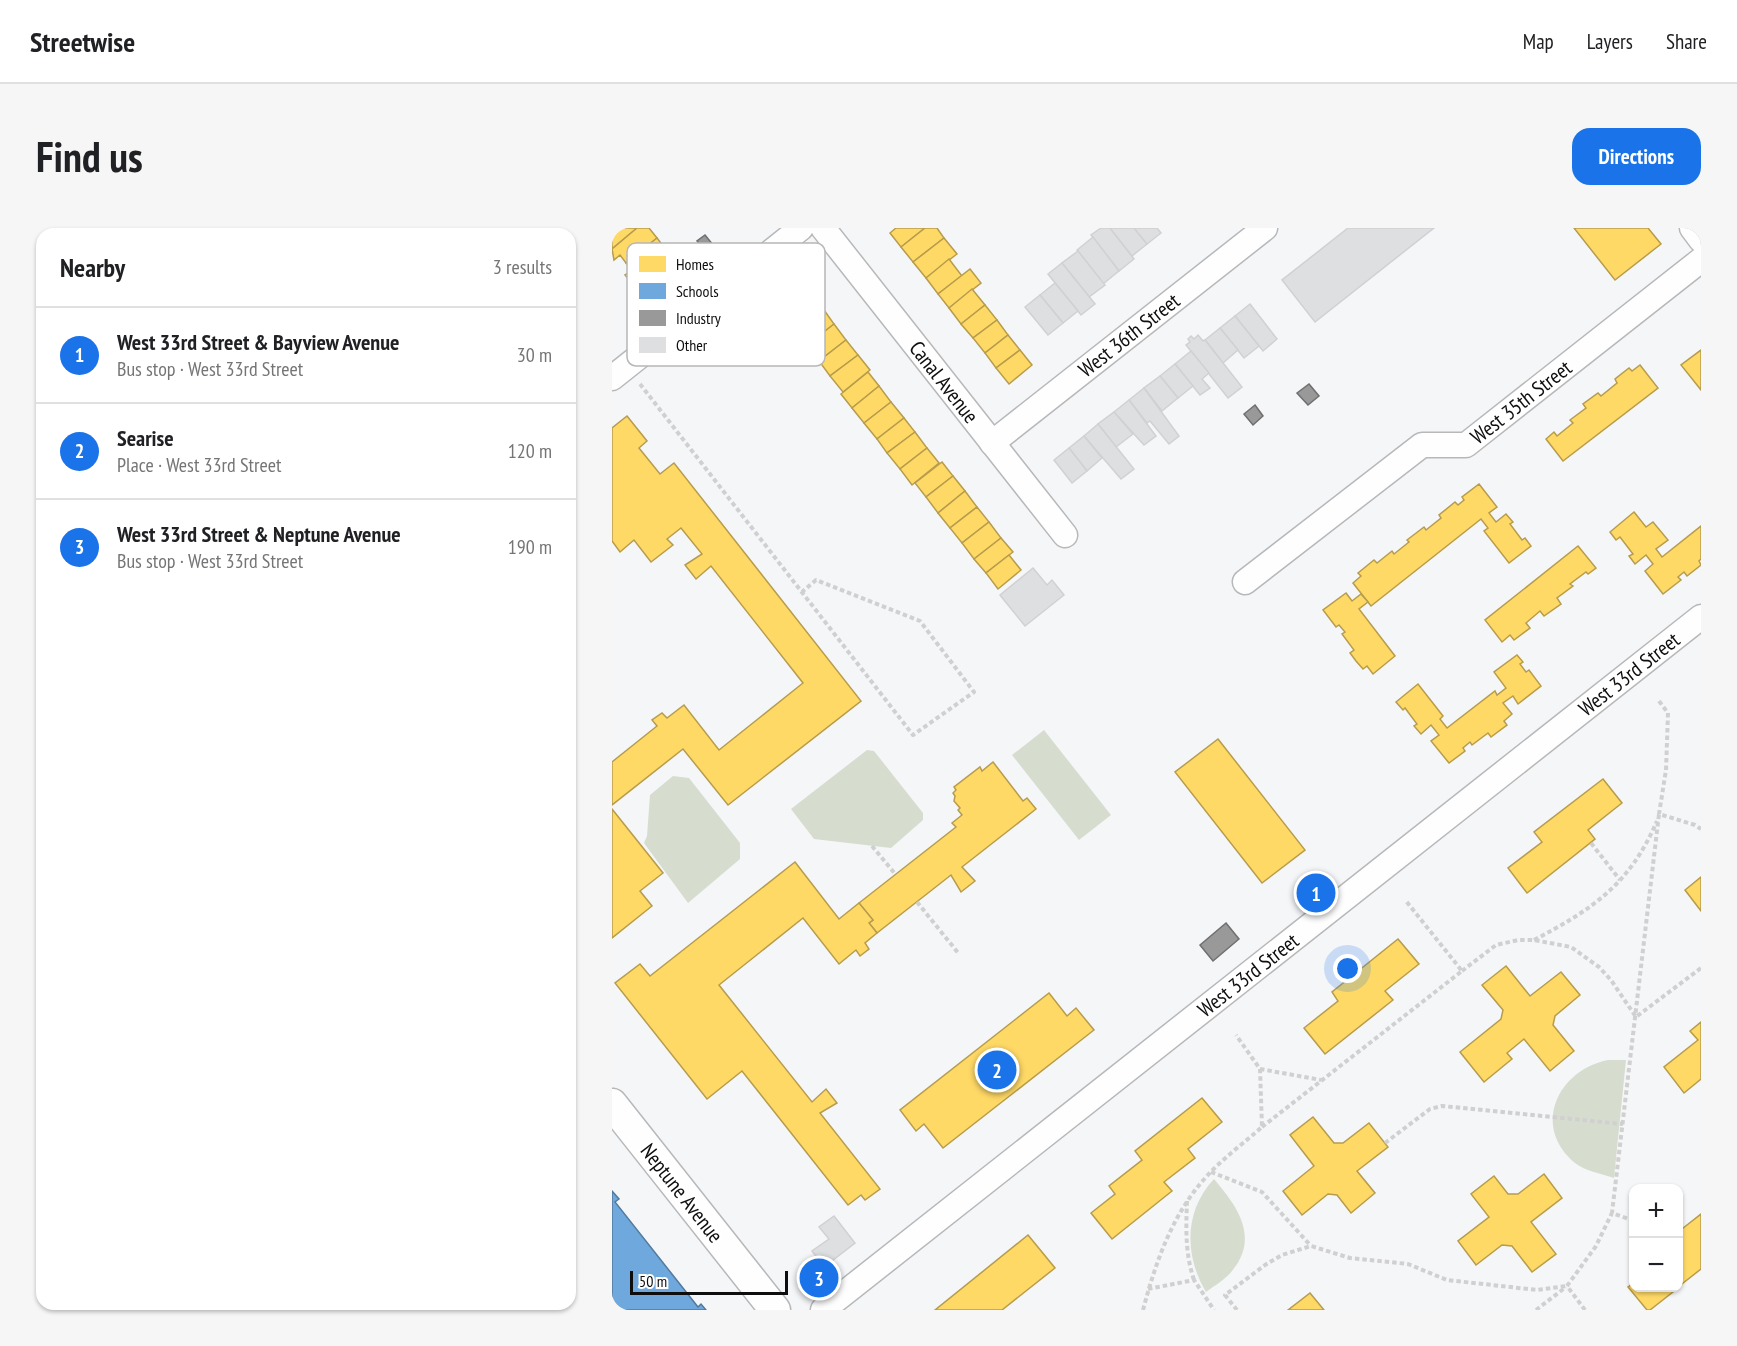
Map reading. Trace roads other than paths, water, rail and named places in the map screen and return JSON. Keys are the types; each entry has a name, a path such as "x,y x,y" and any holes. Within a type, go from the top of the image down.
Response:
{"main road":[{"name":"Neptune Avenue","path":"612,1106 775,1310"}],"street":[{"path":"782,243 801,228"},
{"name":"Canal Avenue","path":"823,228 1065,535"},
{"name":"West 36th Street","path":"992,443 1265,228"},
{"path":"1692,228 1701,240"},
{"name":"West 35th Street","path":"1245,582 1422,445 1466,445 1701,260"},
{"path":"612,378 627,366"},
{"name":"West 33rd Street","path":"823,1310 1701,617"}],"place":[{"name":"West 33rd Street & Bayview Avenue","path":"1316,893"},
{"name":"Searise","path":"997,1070"},
{"name":"West 33rd Street & Neptune Avenue","path":"819,1278"}]}
